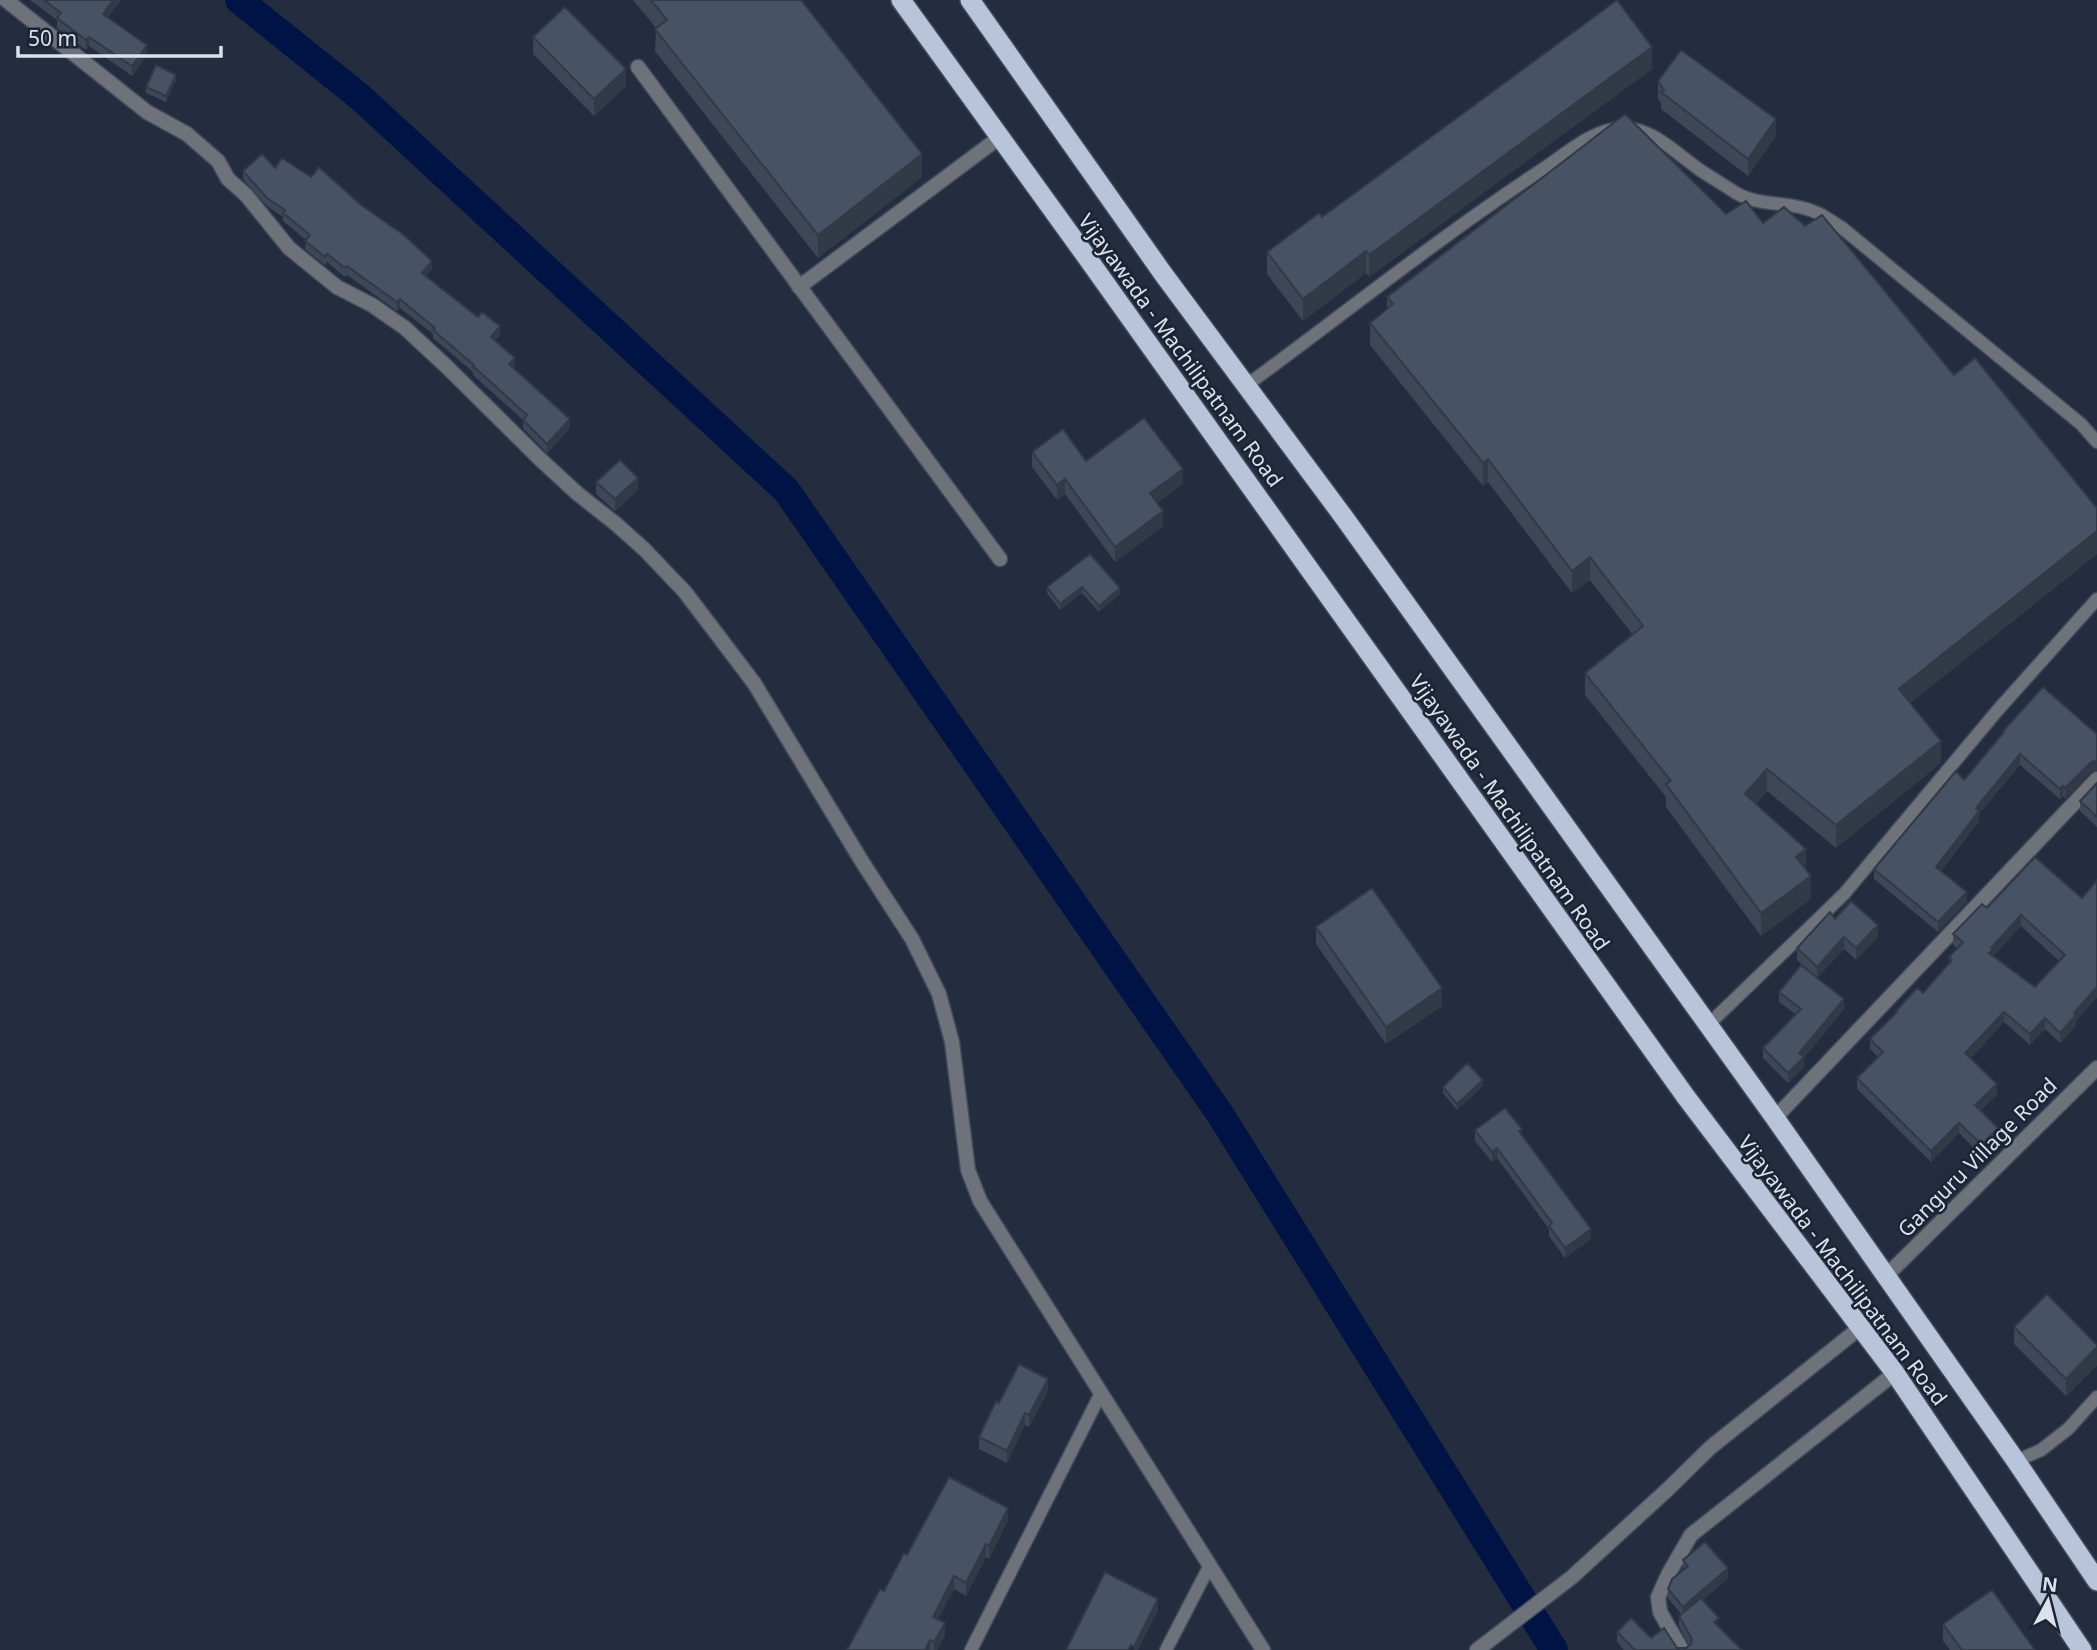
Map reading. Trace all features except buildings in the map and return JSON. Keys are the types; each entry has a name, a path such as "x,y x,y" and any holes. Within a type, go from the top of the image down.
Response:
{"highway":[{"name":"Vijayawada - Machilipatnam Road","path":"901,0 1686,1097 1895,1373 2082,1650"},
{"name":"Vijayawada - Machilipatnam Road","path":"970,0 1164,275 1343,516 1775,1118 2097,1581"}],"street":[{"path":"5,0 147,112 187,134 218,161 228,179 246,195 289,248 337,287 372,305 405,328 541,460 644,549 692,602 754,683 860,860 912,939 939,994 952,1042 968,1170 980,1201 1263,1650"},
{"path":"638,67 1000,559"},
{"path":"799,287 1000,137"},
{"path":"1775,1118 2097,779"},
{"name":"Ganguru Village Road","path":"1886,1276 2097,1068"},
{"path":"1478,1650 1572,1577 1711,1447 1861,1327"},
{"path":"1682,1650 1660,1612 1658,1597 1691,1535 1895,1373"}],"lane":[{"path":"1247,386 1506,194 1588,139 1605,130 1625,127 1639,130 1658,140 1740,195 1818,212 1841,227 2081,424 2097,442"},
{"path":"1707,1025 1844,894 1997,711 2097,599"},
{"path":"971,1650 1101,1392"},
{"path":"2016,1461 2041,1450 2068,1429 2097,1397"},
{"path":"1166,1650 1210,1565"}],"waterway":[{"path":"239,0 360,97 786,490 1220,1114 1554,1650"}]}
